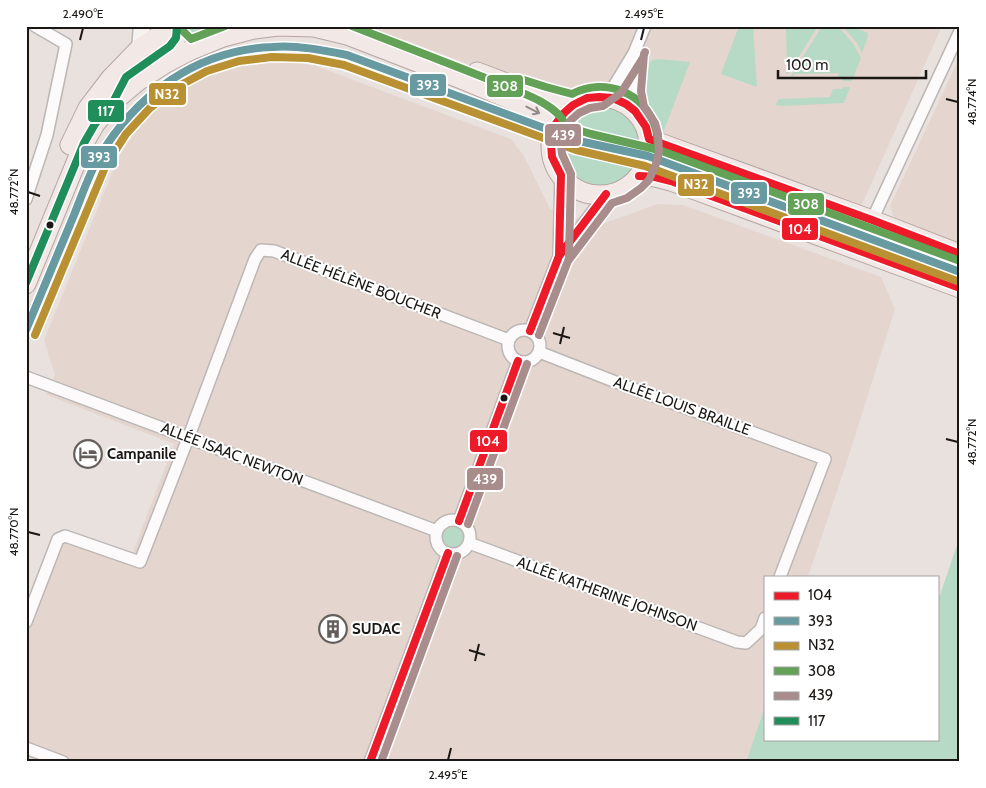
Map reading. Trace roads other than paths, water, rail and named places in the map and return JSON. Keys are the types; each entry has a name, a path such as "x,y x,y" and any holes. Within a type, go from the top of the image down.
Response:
{"main road":[{"path":"140,48 142,26"},
{"path":"26,284 84,143 95,124 113,102 138,81 189,51 223,37 254,29 278,26 314,28 348,35 537,111 555,126"},
{"path":"354,26 543,97 573,105"},
{"path":"26,252 74,135 88,108 111,78 140,48 172,29"},
{"path":"172,29 189,51"},
{"path":"113,102 126,77 170,46 172,29"},
{"path":"600,97 613,98 636,111 646,127 649,139 648,156 639,176 629,186 606,194 589,194 575,188 561,175 552,157 551,144 555,126 564,113 573,105 587,98 600,97"},
{"path":"649,139 960,254"},
{"path":"639,176 671,181 960,288"}],"street":[{"path":"26,199 47,135 66,44 35,26"},
{"path":"600,97 614,86 634,53 645,26"},
{"path":"872,220 960,31"},
{"path":"634,53 631,92 636,111"},
{"path":"559,256 561,175"},
{"path":"530,331 559,256 606,194"},
{"name":"ALLÉE HÉLÈNE BOUCHER","path":"188,438 255,259 262,250 274,251 509,340"},
{"path":"522,330 530,331 539,340 539,352 536,358 531,361 518,361 509,353 509,340 517,332 522,330"},
{"name":"ALLÉE LOUIS BRAILLE","path":"539,352 824,459 780,576"},
{"path":"459,521 518,361"},
{"name":"ALLÉE ISAAC NEWTON","path":"26,377 437,531"},
{"path":"26,622 58,538 65,536 140,562 188,438"},
{"path":"459,521 469,530 470,543 461,553 448,553 438,545 436,540 437,531 446,522 459,521"},
{"name":"ALLÉE KATHERINE JOHNSON","path":"470,543 737,642 746,643 761,629 764,621"},
{"path":"371,761 448,553"},
{"path":"27,751 63,762"}],"place":[{"name":"Campanile","path":"88,454"},
{"name":"SUDAC","path":"333,629"}]}
